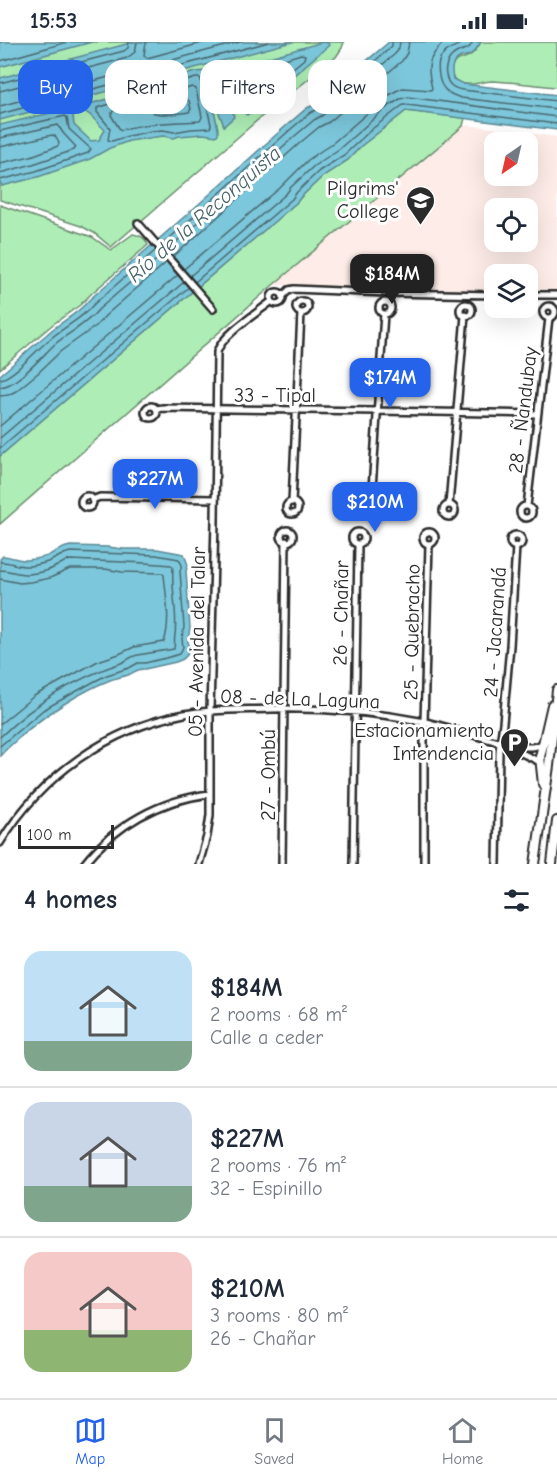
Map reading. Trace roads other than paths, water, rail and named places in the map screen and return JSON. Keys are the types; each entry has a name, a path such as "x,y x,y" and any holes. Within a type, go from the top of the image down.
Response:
{"main road":[{"path":"544,805 541,752 557,680"},
{"path":"535,864 552,749 557,690"},
{"path":"552,864 557,820"}],"street":[{"path":"138,223 213,309"},
{"name":"05 - Avenida del Talar","path":"199,864 209,830 217,352 219,346 227,336 272,301 274,293 280,293 283,296 294,289 484,295"},
{"path":"538,295 557,296"},
{"path":"292,502 301,313"},
{"path":"372,503 384,314"},
{"path":"449,505 465,315"},
{"name":"28 - Ñandubay","path":"527,506 549,318"},
{"name":"33 - Tipal","path":"156,409 297,409 537,414"},
{"path":"92,500 100,497 215,499"},
{"name":"27 - Ombú","path":"282,864 286,542"},
{"name":"26 - Chañar","path":"353,864 358,544"},
{"name":"25 - Quebracho","path":"424,864 424,722 429,544"},
{"name":"24 - Jacarandá","path":"497,864 500,742 510,646 516,546"},
{"name":"08 - de La Laguna","path":"0,843 15,820 38,794 63,771 94,748 146,724 186,714 284,709 354,711 424,722 500,742 531,747 544,743"},
{"name":"08 - de La Laguna","path":"500,742 540,762"},
{"path":"84,864 104,842 134,819 165,804 210,794"}],"water":[{"path":"0,42 92,42 26,60 18,60 18,62 0,67"},
{"path":"134,42 292,42 225,60 200,60 200,67 188,70 188,60 105,60 105,92 93,95 93,60 67,60"},
{"path":"323,42 329,45 311,60 308,60 308,63 296,73 296,60 260,60"},
{"name":"Río de la Reconquista","path":"389,42 481,42 473,53 455,61 452,69 453,79 463,84 557,95 557,130 406,111 361,146 348,160 323,176 296,203 0,456 0,375 51,330 79,310 307,108 308,114 387,114 387,60 368,60"},
{"path":"200,72 200,114 215,114 218,129 216,136 203,134 174,138 163,136 129,141 90,159 38,177 2,186 0,181 0,125 46,114 77,114 73,116 74,125 91,141 99,140 105,130 88,114 93,114 93,103 105,100 105,114 188,114 188,74"},
{"path":"18,73 18,114 22,114 0,120 0,78"},
{"path":"219,114 234,114 234,117 224,126"},
{"path":"70,546 157,549 184,554 188,565 186,571 190,628 187,655 176,662 138,670 87,691 40,720 0,756 0,559 3,556 24,560 40,558"}],"place":[{"name":"Pilgrims' College","path":"420,226"},
{"name":"Estacionamiento Intendencia","path":"515,768"}]}
